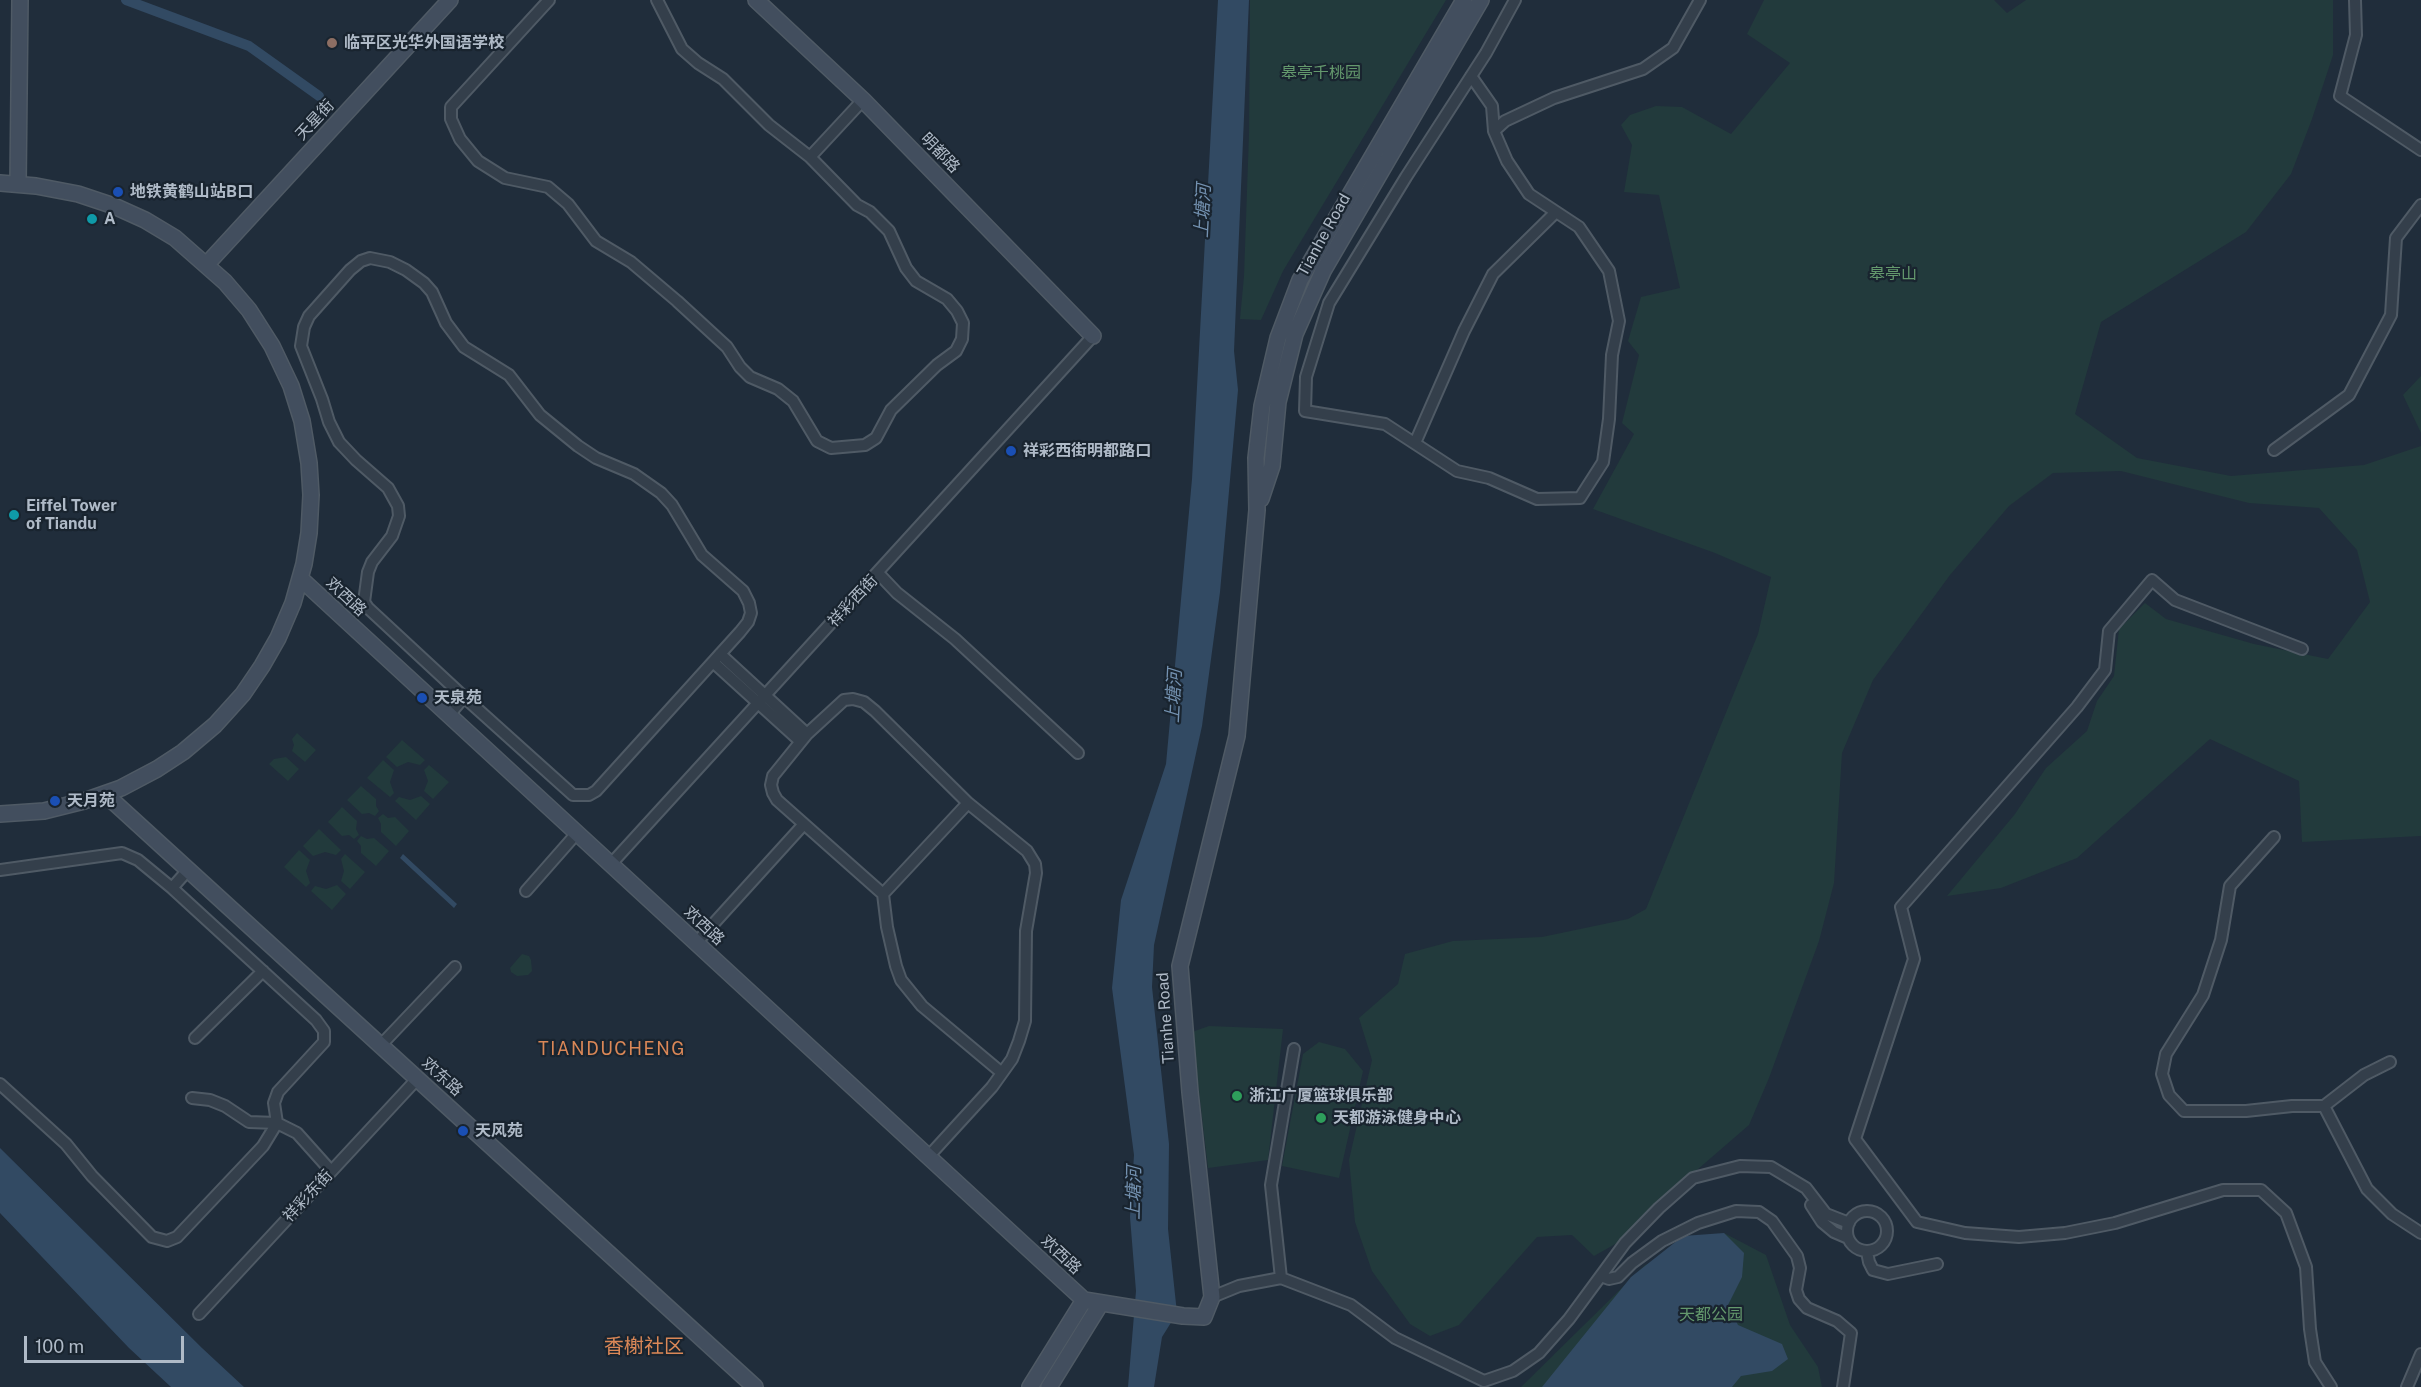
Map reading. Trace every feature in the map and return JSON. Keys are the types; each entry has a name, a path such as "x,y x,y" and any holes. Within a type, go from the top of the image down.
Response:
{"main road":[{"path":"18,184 20,0"},
{"name":"天星街","path":"207,264 450,0"},
{"name":"明都路","path":"756,0 863,100 1093,336"},
{"name":"Tianhe Road","path":"1212,1297 1190,1092 1180,966 1237,736 1257,510 1256,458 1262,406 1278,338 1300,280 1464,0"},
{"name":"Tianhe Road","path":"1257,510 1272,466 1278,402 1295,334 1323,271 1481,0"},
{"path":"0,183 78,194 114,206 145,220 175,238 207,264 249,310 272,346 291,386 302,421 309,463 311,495 309,533 293,603 278,638 262,666 226,713 183,752 105,794 44,811 0,814"},
{"name":"欢西路","path":"300,578 1084,1300"},
{"name":"欢东路","path":"105,794 755,1387"},
{"path":"1030,1387 1084,1300 1183,1316 1204,1317 1212,1297"},
{"path":"1049,1387 1101,1303"}],"street":[{"path":"549,0 451,106 451,119 460,139 478,161 505,178 548,187 568,204 596,241 631,262 677,301 727,347 750,376 778,389 793,401 817,441 831,448 865,445 876,438 891,410 937,364 956,351 962,339 963,323 947,299 916,281 906,267 889,231 870,212 856,205 810,158 769,125 723,79 698,63 682,49 657,0"},
{"path":"1471,76 1492,106 1494,131 1507,161 1529,194 1579,227 1609,271 1619,321 1612,356 1609,419 1603,462 1580,498 1537,499 1489,478 1457,471 1385,424 1305,411 1306,376 1329,303 1471,76 1515,0"},
{"path":"1494,131 1505,121 1554,99 1643,69 1673,48 1700,0"},
{"path":"2355,0 2356,35 2340,96 2421,150"},
{"path":"810,158 863,100"},
{"path":"2274,450 2349,395 2391,315 2396,238 2421,205"},
{"path":"1415,443 1464,331 1493,274 1556,212"},
{"path":"370,258 390,262 424,283 432,292 455,337 478,357 509,375 540,415 596,458 649,483 672,505 702,555 743,591 749,603 751,613 748,622 717,658 596,791 580,797 573,795 368,608 364,602 368,572 372,562 392,536 399,516 398,506 388,488 339,442 328,422 322,399 301,346 304,327 309,316 350,270 361,261 370,258"},
{"name":"祥彩西街","path":"611,864 1093,336"},
{"path":"878,573 897,592 955,639 1078,753"},
{"path":"2302,649 2175,600 2152,580 2109,631 2106,670 2077,707 1901,907 1914,959 1855,1139 1917,1222 1965,1233 2019,1237 2065,1233 2115,1223 2223,1190 2261,1190 2286,1213 2306,1267 2310,1329 2315,1362 2331,1387"},
{"path":"717,658 803,738"},
{"path":"449,715 464,697"},
{"path":"928,1157 1002,1073 1012,1059 1024,1022 1026,931 1036,873 1035,864 1027,851 968,804 920,754 864,702 853,699 844,700 803,738 773,776 771,785 777,800 882,894 887,927 901,980 922,1006 1002,1073"},
{"path":"882,894 968,804"},
{"path":"696,943 804,824"},
{"path":"526,891 577,833"},
{"path":"2274,837 2230,886 2221,940 2203,995 2166,1054 2162,1074 2169,1095 2184,1111 2246,1111 2292,1106 2324,1106 2364,1075 2390,1062"},
{"path":"0,870 123,853 138,860 263,971 316,1020 324,1031 324,1042 319,1050 278,1092 274,1103 277,1123 263,1146 177,1237 167,1241 152,1237 92,1176 66,1144 0,1083"},
{"path":"172,888 188,870"},
{"path":"381,1045 455,967"},
{"path":"195,1038 263,971"},
{"path":"1281,1278 1271,1185 1294,1049"},
{"name":"祥彩东街","path":"199,1314 417,1078"},
{"path":"192,1098 218,1103 249,1122 277,1123 297,1133 332,1171"},
{"path":"2324,1106 2367,1189 2392,1214 2421,1233"},
{"path":"1212,1297 1239,1286 1281,1278 1351,1305 1395,1338 1484,1382 1513,1371 1539,1353 1569,1319 1625,1243 1659,1208 1693,1178 1740,1166 1772,1167 1806,1188 1826,1214 1849,1223"},
{"path":"1772,1167 1808,1200 1822,1222 1834,1232 1848,1238 1855,1248 1868,1252 1880,1248 1888,1229 1886,1222 1869,1211 1855,1215 1849,1223 1848,1238"},
{"path":"1600,1276 1609,1280 1618,1276 1662,1241 1698,1223 1736,1211 1759,1212 1772,1221 1797,1256 1800,1268 1796,1290 1799,1299 1807,1308 1837,1321 1851,1333 1844,1387"},
{"path":"1868,1252 1869,1262 1874,1270 1888,1274 1936,1264"},
{"path":"2407,1387 2421,1354"}],"green space":[{"name":"皋亭千桃园","path":"1250,0 1446,0 1283,271 1261,320 1240,319 1244,276 1249,134"},
{"name":"皋亭山","path":"1764,0 1994,0 2007,13 2026,0 2333,0 2333,55 2291,174 2246,232 2101,322 2075,414 2137,458 2231,476 2364,465 2421,446 2421,836 2302,842 2299,781 2210,739 2077,858 2001,888 1947,896 2015,814 2046,768 2087,731 2097,701 2114,676 2119,629 2145,603 2166,619 2254,644 2328,659 2370,602 2357,550 2319,508 2249,503 2121,471 2053,473 2009,506 1950,575 1873,680 1842,753 1834,883 1819,941 1769,1078 1749,1125 1675,1189 1626,1238 1594,1256 1572,1235 1537,1237 1459,1325 1430,1336 1410,1324 1372,1271 1355,1222 1349,1160 1372,1060 1359,1018 1398,984 1405,954 1453,941 1542,937 1628,919 1646,909 1758,634 1771,577 1715,553 1593,509 1634,434 1622,423 1639,355 1628,341 1641,297 1680,288 1659,195 1624,192 1632,145 1621,125 1630,115 1656,106 1682,107 1731,134 1790,63 1747,34"},
{"path":"2421,376 2421,433 2403,395"},
{"path":"297,733 316,750 305,762 292,751 294,745 292,739"},
{"path":"402,740 425,760 420,765 408,762 397,767 386,757"},
{"path":"286,757 299,769 288,781 269,764 274,759"},
{"path":"383,760 394,770 390,782 394,793 390,797 367,778"},
{"path":"429,765 449,782 433,799 424,791 428,781 424,770"},
{"path":"361,786 376,799 379,811 375,816 369,813 362,814 347,800"},
{"path":"421,796 430,804 416,820 395,801 399,797 410,800"},
{"path":"342,807 357,821 356,829 359,835 354,839 349,835 342,836 328,822"},
{"path":"383,814 388,818 395,817 409,831 396,846 381,832 378,818"},
{"path":"319,829 341,850 336,855 325,852 313,856 303,846"},
{"path":"361,836 367,839 374,838 389,851 376,866 361,853 361,846 357,841"},
{"path":"299,850 310,860 306,871 310,883 306,887 284,867"},
{"path":"345,854 365,872 350,889 341,881 344,871 341,859"},
{"path":"337,885 346,894 332,910 311,891 315,886 326,889"},
{"path":"522,954 529,956 532,971 528,975 517,976 511,972 510,968"},
{"name":"浙江广厦篮球俱乐部","path":"1209,1026 1283,1029 1268,1160 1208,1168 1192,1032"},
{"name":"天都游泳健身中心","path":"1319,1042 1345,1049 1363,1071 1339,1178 1282,1166 1303,1054"},
{"name":"天都公园","path":"1724,1233 1766,1255 1790,1325 1818,1367 1822,1387 1521,1387 1645,1265"}],"water":[{"name":"上塘河","path":"1218,0 1249,0 1234,351 1238,390 1220,592 1202,726 1154,945 1152,987 1169,1144 1168,1229 1177,1313 1162,1337 1154,1387 1128,1387 1136,1291 1130,1217 1134,1155 1112,988 1121,900 1166,764 1192,479"},
{"path":"403,854 457,904 454,908 400,858"},
{"path":"0,1148 244,1387 171,1387 129,1348 0,1213"},
{"name":"天都公园","path":"1724,1233 1744,1253 1742,1277 1728,1305 1738,1325 1782,1344 1788,1359 1772,1371 1741,1376 1732,1387 1542,1387 1631,1277 1683,1236"}],"waterway":[{"path":"126,0 249,46 319,96"}],"place":[{"name":"临平区光华外国语学校","path":"332,43"},
{"name":"地铁黄鹤山站B口","path":"118,192"},
{"name":"A","path":"92,219"},
{"name":"祥彩西街明都路口","path":"1011,451"},
{"name":"Eiffel Tower of Tiandu","path":"14,515"},
{"name":"天泉苑","path":"422,698"},
{"name":"天月苑","path":"55,801"},
{"name":"浙江广厦篮球俱乐部","path":"1237,1096"},
{"name":"天都游泳健身中心","path":"1321,1118"},
{"name":"天风苑","path":"463,1131"}],"district":[{"name":"TIANDUCHENG","path":"612,1049"},
{"name":"香榭社区","path":"644,1347"}]}
